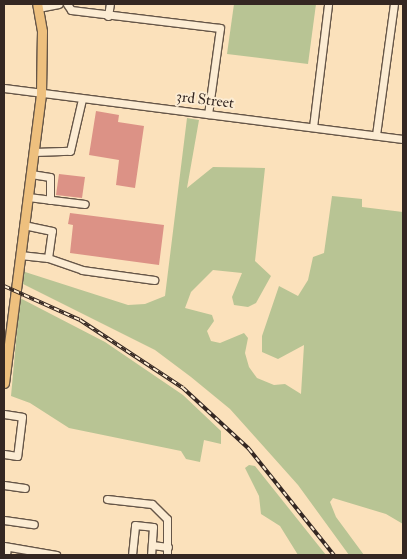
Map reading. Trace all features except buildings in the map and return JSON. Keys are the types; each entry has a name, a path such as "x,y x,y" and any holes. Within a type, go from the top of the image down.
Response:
{"main road":[{"path":"4,383 7,336 20,255 41,94 42,31 38,6"}],"street":[{"path":"38,6 59,4"},
{"path":"67,4 71,10 108,16 220,28 208,114"},
{"path":"108,16 110,4"},
{"path":"314,127 328,4"},
{"path":"376,135 394,4"},
{"name":"3rd Street","path":"4,88 403,138"},
{"path":"34,152 70,151 82,99"},
{"path":"31,174 50,177 50,200"},
{"path":"28,197 85,204"},
{"path":"24,225 52,231 48,258"},
{"path":"20,255 48,258 82,270 154,280"},
{"path":"4,414 22,417 16,456 4,454"},
{"path":"4,484 25,488"},
{"path":"107,499 152,504 167,519 167,551 152,545"},
{"path":"4,520 34,524"},
{"path":"132,555 135,525 153,527 151,555"},
{"path":"6,555 5,547 56,555"}],"green space":[{"path":"234,4 316,4 308,64 227,54"},
{"path":"187,118 199,120 187,188 213,167 265,168 255,261 271,276 256,303 248,307 234,305 232,297 242,273 213,270 191,292 185,308 212,315 214,321 207,331 211,341 220,343 244,333 248,338 245,353 249,367 257,378 274,385 285,384 301,394 304,345 278,359 262,352 262,336 279,286 298,296 308,280 313,257 324,253 332,196 362,199 362,207 403,212 403,524 386,514 333,498 330,502 336,517 364,555 349,555 298,485 230,409 191,377 155,350 21,283 22,271 128,305 145,304 165,296"},
{"path":"20,298 105,342 183,395 221,431 221,444 204,440 200,462 186,459 181,451 69,428 30,403 11,396"},
{"path":"249,465 255,466 326,555 298,555 280,526 261,514 259,496 245,468"}],"railway":[{"path":"4,286 80,320 183,388 249,449 334,555"}]}
